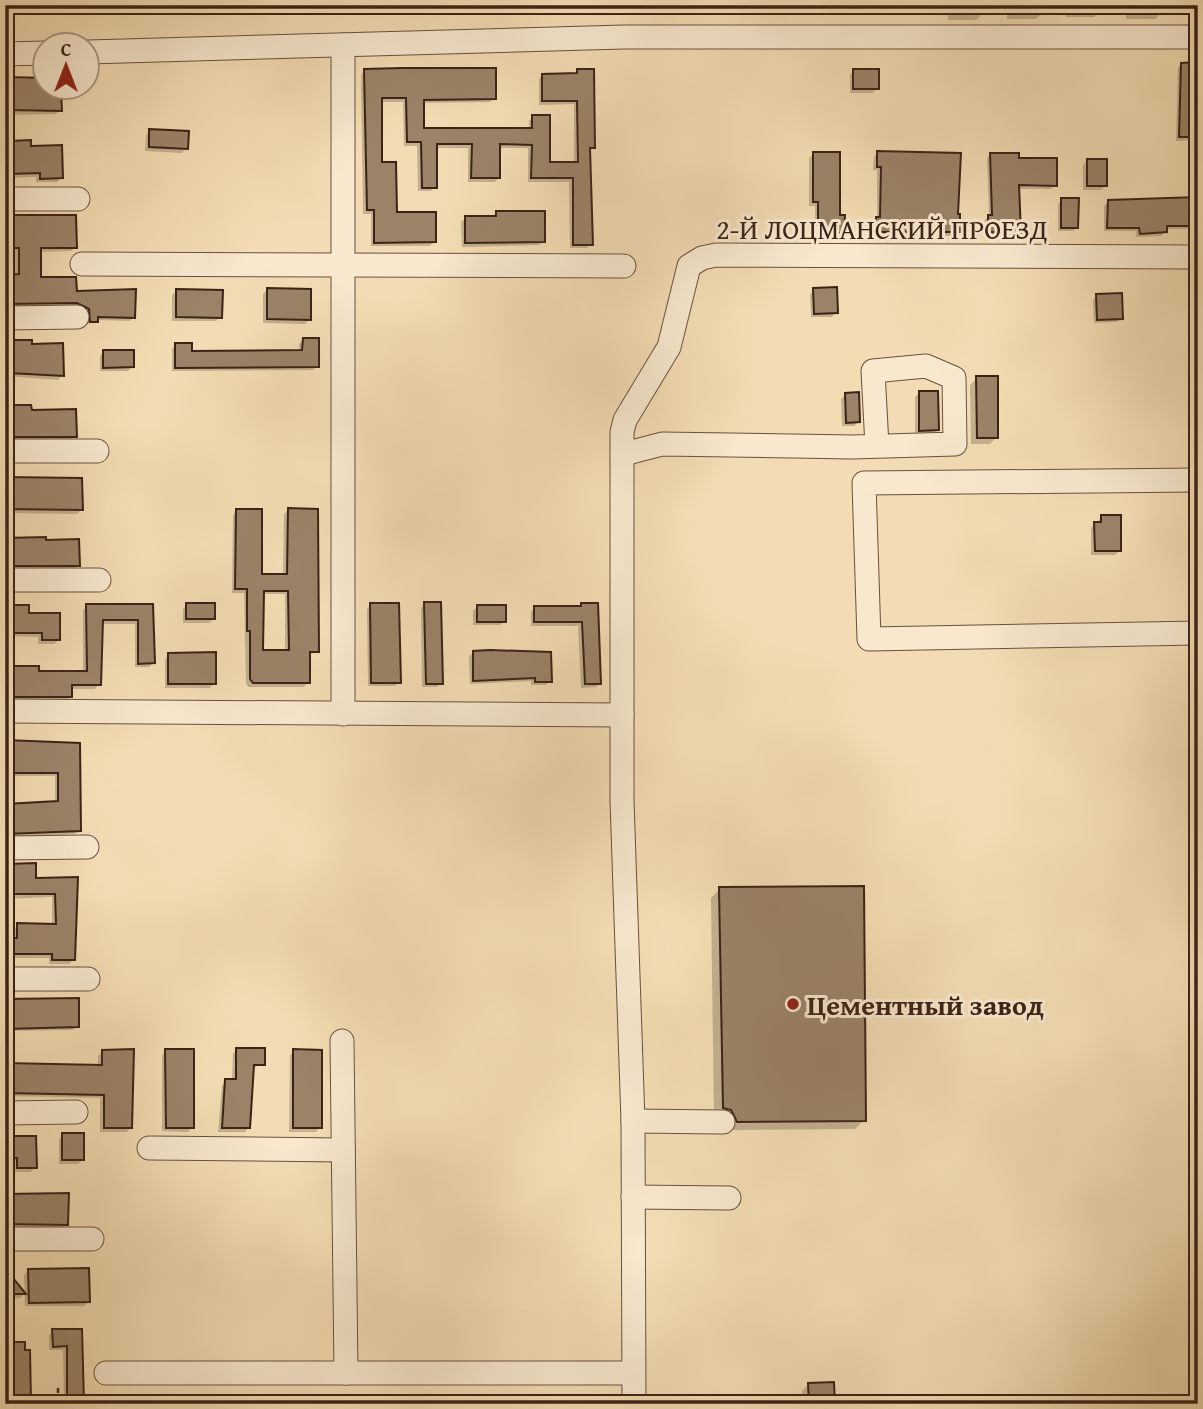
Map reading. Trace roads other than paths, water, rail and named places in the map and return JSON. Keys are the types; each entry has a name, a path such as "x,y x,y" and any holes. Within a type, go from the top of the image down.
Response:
{"street":[{"path":"102,52 627,37 1198,37"},
{"path":"343,45 343,714"},
{"path":"5,54 32,53"},
{"path":"5,199 78,200"},
{"name":"2-Й ЛОЦМАНСКИЙ ПРОЕЗД","path":"634,1404 633,1121 622,801 622,425 669,347 689,266 702,258 716,255 1198,257"},
{"path":"82,264 624,266"},
{"path":"5,318 77,317"},
{"path":"624,454 662,444 877,446 955,444 954,378 926,366 873,371 877,446"},
{"path":"5,451 97,450"},
{"path":"1198,480 863,483 869,639 1198,633"},
{"path":"5,580 99,580"},
{"path":"5,711 622,715"},
{"path":"5,848 87,847"},
{"path":"5,979 88,979"},
{"path":"342,1041 346,1373"},
{"path":"5,1112 76,1112"},
{"path":"633,1121 723,1122"},
{"path":"149,1148 343,1150"},
{"path":"634,1197 729,1198"},
{"path":"5,1239 92,1239"},
{"path":"106,1373 633,1373"}],"place":[{"name":"Цементный завод","path":"793,1004"}]}
